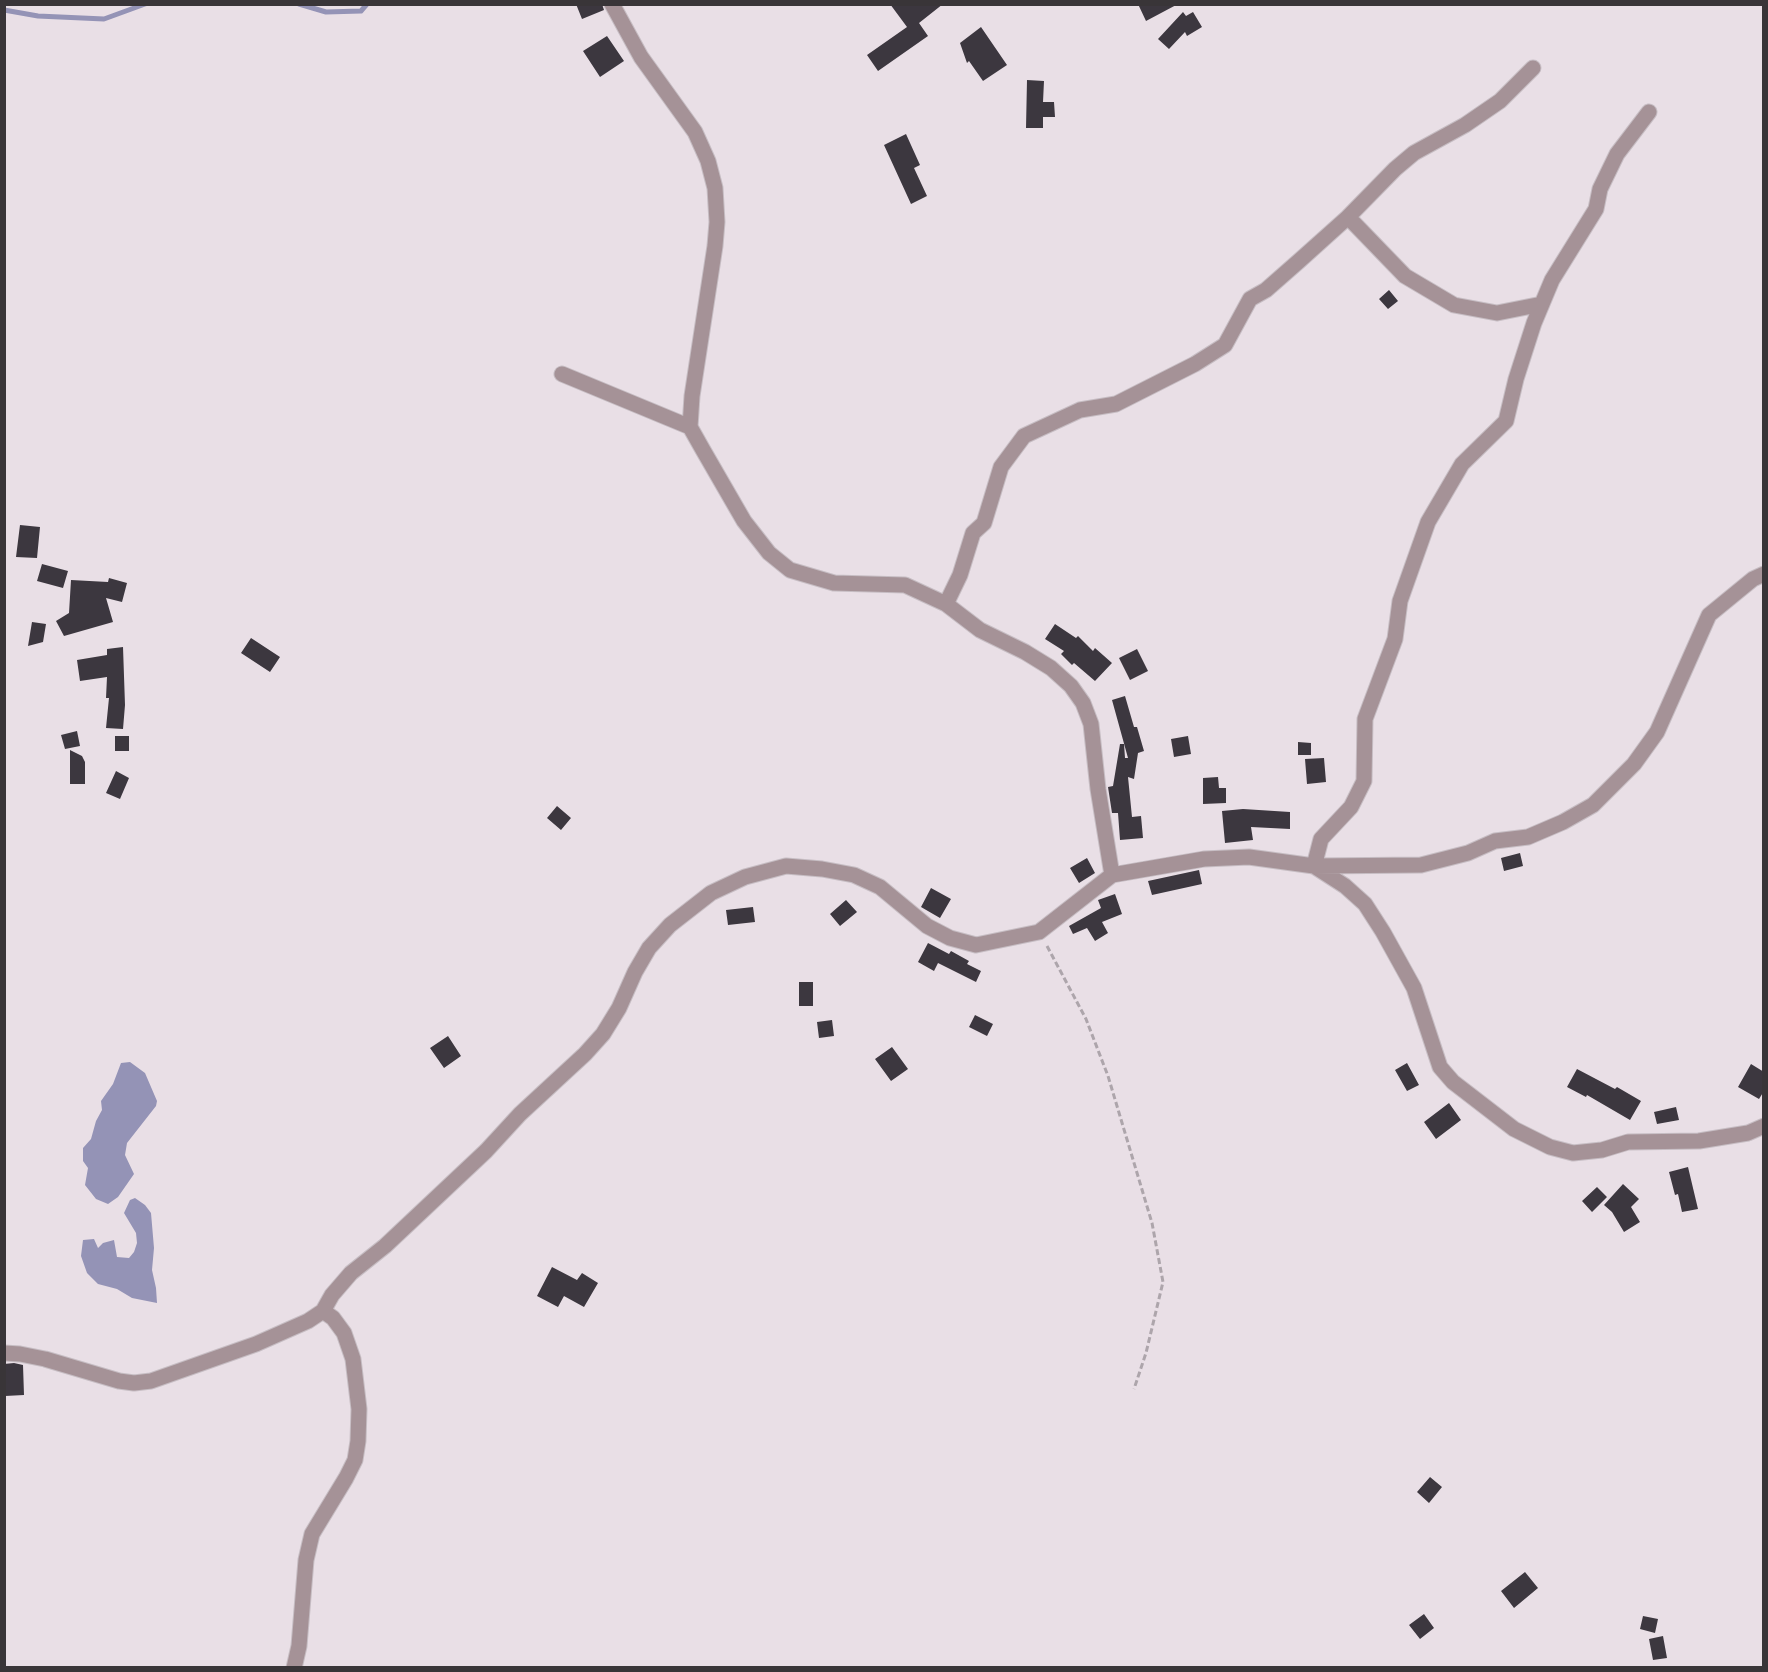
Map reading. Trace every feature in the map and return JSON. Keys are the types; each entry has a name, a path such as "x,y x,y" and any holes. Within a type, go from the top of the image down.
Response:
{"street":[{"path":"612,4 641,57 694,132 708,160 715,188 717,222 715,246 690,427 744,521 769,553 789,570 834,583 905,585 946,604 980,630 1025,652 1051,668 1071,686 1083,703 1091,724 1098,789 1112,875"},
{"path":"946,604 960,575 973,533 984,523 1001,467 1024,436 1080,410 1116,404 1195,364 1224,345 1250,299 1266,290 1348,217 1395,169 1414,153 1465,125 1500,101 1533,68"},
{"path":"1314,866 1321,839 1351,807 1364,781 1365,719 1395,639 1400,601 1428,522 1462,464 1506,421 1516,379 1542,304 1564,258 1596,209 1600,189 1617,154 1649,112"},
{"path":"1348,217 1405,276 1454,305 1497,313 1542,304"},
{"path":"562,374 690,427"},
{"path":"4,1353 45,1359 119,1381 134,1383 151,1381 256,1344 308,1321 323,1311 332,1295 351,1273 385,1246 585,1054 603,1034 619,1008 649,948 670,925 711,893 745,877 786,866 854,875 880,887 927,926 950,938 976,945 1039,932 1112,875 1204,859 1249,857 1314,866 1422,865 1468,853 1495,841 1528,837 1563,822 1593,805 1634,764 1657,732 1709,615 1753,579 1764,574"},
{"path":"1314,866 1345,886 1365,904 1383,932 1414,988 1440,1067 1472,1098 1514,1129 1550,1147 1573,1153 1602,1150 1628,1143 1700,1141 1748,1133 1764,1126"},
{"path":"294,1668 299,1646 306,1560 312,1534 355,1460 358,1441 359,1409 353,1359 344,1333 333,1318 323,1311"}],"path":[{"path":"1039,932 1086,1019 1108,1076 1152,1223 1163,1282 1146,1353 1134,1389"}],"water":[{"path":"130,1062 145,1073 157,1101 156,1106 127,1143 125,1155 134,1174 118,1197 108,1204 96,1199 85,1185 88,1168 83,1161 83,1148 91,1139 102,1110 101,1101 113,1084 121,1063"},
{"path":"135,1198 151,1213 154,1248 152,1270 157,1303 132,1298 117,1289 98,1284 87,1273 81,1256 83,1240 94,1239 98,1248 103,1243 114,1240 117,1257 129,1258 137,1243 136,1233 124,1213 130,1200"}],"building":[{"path":"576,4 602,4 604,10 582,19"},
{"path":"890,4 943,4 919,23 928,36 878,71 867,55 907,27"},
{"path":"1138,4 1178,4 1146,21"},
{"path":"1183,12 1186,16 1193,12 1202,27 1187,36 1185,32 1169,49 1158,39"},
{"path":"981,27 1007,65 983,81 969,61 967,63 960,43"},
{"path":"607,36 624,61 600,77 583,51"},
{"path":"1027,80 1044,81 1043,102 1054,102 1055,117 1043,117 1043,128 1026,128"},
{"path":"906,134 920,165 914,168 927,196 911,204 884,145"},
{"path":"1389,290 1398,301 1388,309 1379,299"},
{"path":"20,525 40,527 37,558 16,557"},
{"path":"42,564 68,571 63,588 37,581"},
{"path":"109,578 127,583 122,602 106,598 113,622 64,636 56,621 69,613 71,580 108,582"},
{"path":"32,622 46,624 43,642 28,646"},
{"path":"1055,624 1076,638 1078,636 1093,651 1095,648 1112,663 1095,681 1074,663 1072,665 1061,654 1064,651 1045,639"},
{"path":"251,638 280,657 270,672 241,653"},
{"path":"123,647 125,705 123,729 106,728 109,698 106,698 107,677 80,681 77,660 107,655 107,649"},
{"path":"1137,649 1148,671 1130,680 1119,658"},
{"path":"1125,696 1144,751 1138,753 1134,779 1128,777 1132,817 1141,816 1143,838 1120,840 1118,813 1112,813 1108,787 1113,786 1120,744 1124,744 1125,758 1128,758 1112,700"},
{"path":"77,731 80,746 65,749 61,735"},
{"path":"115,736 129,736 129,751 115,751"},
{"path":"1188,736 1191,754 1174,757 1171,739"},
{"path":"1298,742 1311,743 1311,755 1298,755"},
{"path":"70,750 82,756 85,762 85,784 70,784"},
{"path":"1324,758 1326,782 1307,784 1305,759"},
{"path":"116,771 129,778 120,799 106,793"},
{"path":"1218,777 1219,788 1226,788 1226,803 1203,804 1203,778"},
{"path":"557,806 571,818 561,830 547,818"},
{"path":"1243,809 1290,812 1290,829 1251,827 1253,840 1225,843 1222,811"},
{"path":"1520,853 1523,866 1504,871 1501,858"},
{"path":"1087,858 1095,873 1079,883 1070,868"},
{"path":"1199,870 1202,884 1152,895 1148,881"},
{"path":"931,888 951,899 940,918 921,907"},
{"path":"1115,894 1122,914 1102,922 1108,933 1095,941 1087,928 1073,934 1069,926 1101,908 1098,900"},
{"path":"846,900 857,912 840,926 830,914"},
{"path":"753,907 755,922 728,925 726,910"},
{"path":"928,943 949,954 951,951 969,961 967,964 981,971 976,982 938,963 934,971 918,962"},
{"path":"799,982 813,982 813,1006 799,1006"},
{"path":"975,1015 993,1024 987,1036 969,1027"},
{"path":"832,1020 834,1036 819,1038 817,1022"},
{"path":"448,1036 461,1056 444,1068 430,1048"},
{"path":"892,1047 908,1069 891,1081 875,1059"},
{"path":"1407,1063 1419,1085 1407,1091 1395,1070"},
{"path":"1751,1064 1764,1072 1764,1091 1759,1099 1738,1087"},
{"path":"1577,1069 1641,1101 1630,1120 1587,1095 1586,1097 1567,1087"},
{"path":"1449,1103 1461,1120 1436,1139 1424,1122"},
{"path":"1676,1107 1679,1120 1657,1124 1654,1112"},
{"path":"1688,1167 1698,1209 1682,1212 1669,1172"},
{"path":"1623,1184 1639,1199 1631,1207 1640,1222 1624,1232 1612,1212 1604,1205"},
{"path":"1597,1187 1607,1197 1592,1212 1582,1201"},
{"path":"552,1267 577,1280 582,1273 598,1283 584,1307 564,1296 558,1307 537,1296"},
{"path":"4,1364 23,1365 24,1395 5,1396"},
{"path":"1430,1477 1442,1487 1429,1503 1417,1492"},
{"path":"1525,1572 1538,1588 1514,1608 1501,1591"},
{"path":"1424,1614 1434,1628 1420,1639 1409,1625"},
{"path":"1643,1616 1658,1619 1655,1633 1640,1629"},
{"path":"1663,1636 1667,1658 1653,1660 1649,1639"}],"waterway":[{"path":"4,10 38,16 104,19 145,4"},
{"path":"299,4 326,12 361,11 367,4"}]}
